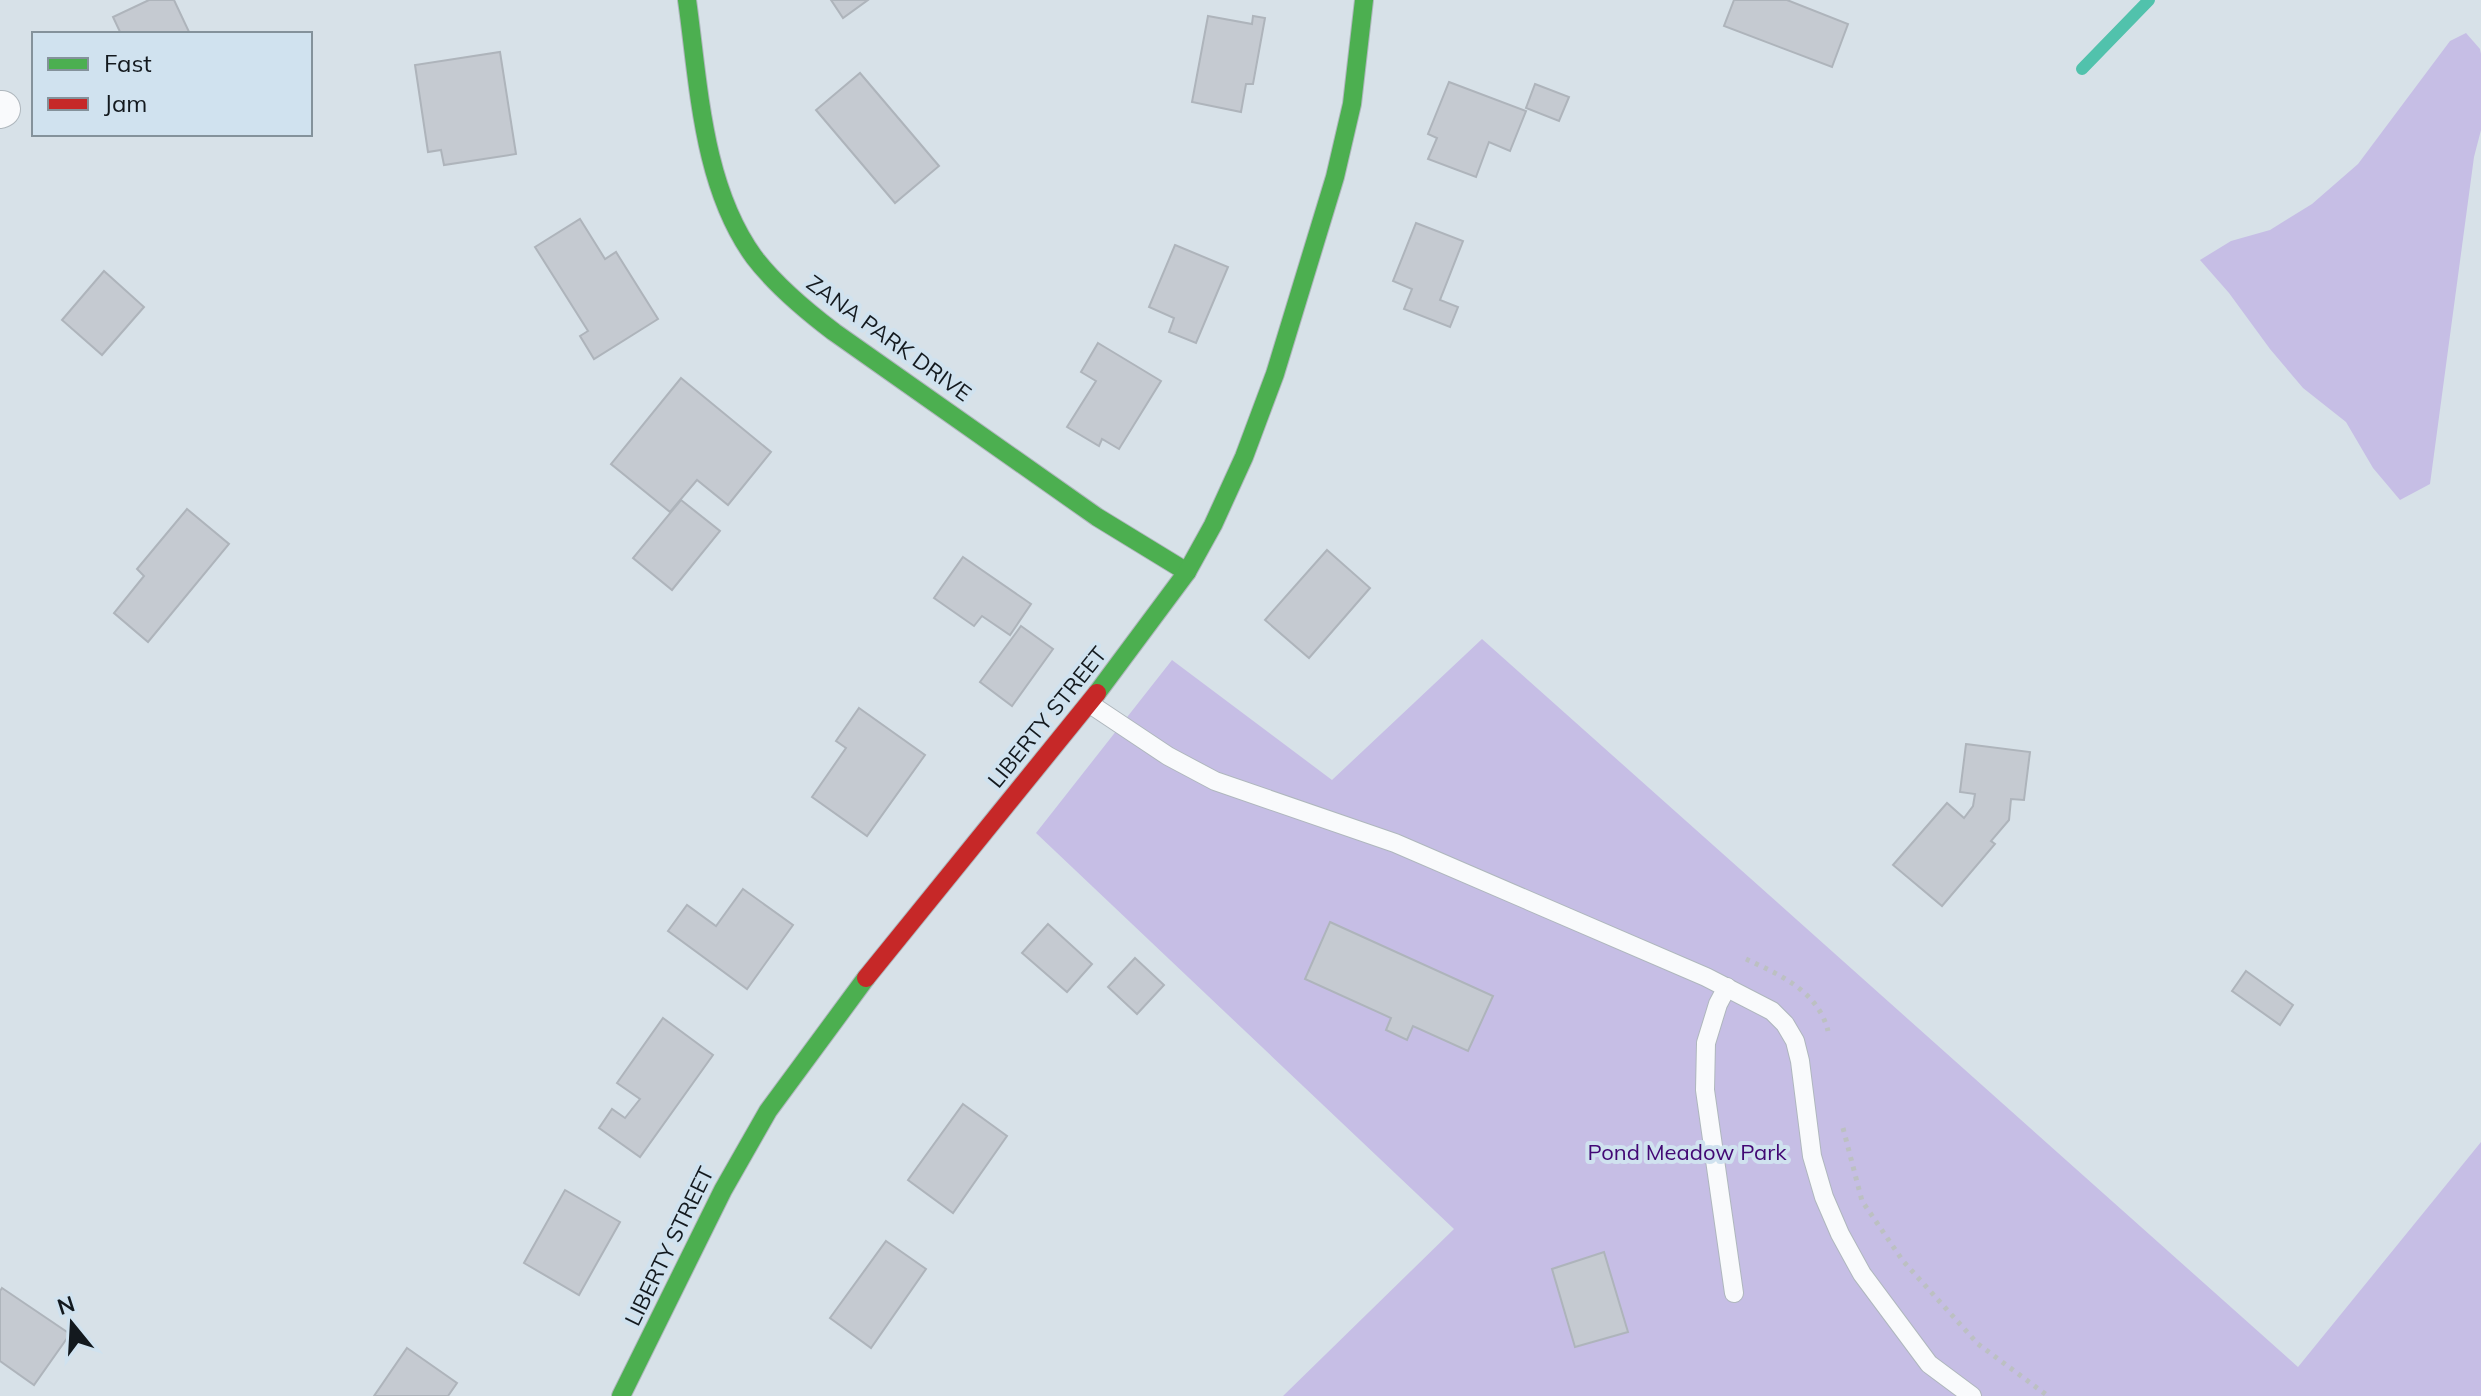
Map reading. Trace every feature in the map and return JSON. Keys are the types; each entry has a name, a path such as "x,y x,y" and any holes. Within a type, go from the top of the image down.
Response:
{"main road":[{"name":"ZANA PARK DRIVE","path":"687,0 706,123 719,182 738,230 769,274 834,332 1097,517 1187,572"},
{"name":"LIBERTY STREET","path":"621,1396 717,1202 768,1111 862,983 1090,704 1187,572 1213,525 1244,457 1279,359 1344,141 1357,69 1364,0"}],"lane":[{"path":"1090,704 1168,756 1215,781 1368,831 1706,977 1772,1011 1785,1024 1795,1041 1812,1156 1824,1197 1840,1234 1862,1274 1929,1364 1972,1396"},
{"path":"1727,987 1706,1043 1705,1090 1734,1293"}],"path":[{"path":"1706,977 1724,956 1734,956 1785,977 1816,1005 1829,1035"},
{"path":"1841,1119 1862,1201 1903,1261 1978,1344 2048,1396"}],"green space":[{"path":"2466,33 2481,54 2481,130 2474,157 2430,484 2400,500 2373,468 2346,422 2303,388 2200,260 2231,241 2270,230 2312,204 2358,164 2450,41"},
{"name":"Pond Meadow Park","path":"1482,639 2298,1367 2481,1142 2481,1396 1283,1396 1454,1229 1036,833 1172,660 1332,780"}],"building":[{"path":"149,0 174,0 189,32 120,32 113,17"},
{"path":"831,0 868,0 843,18"},
{"path":"1734,0 1787,0 1848,24 1832,67 1724,26"},
{"path":"1208,16 1252,24 1253,16 1265,18 1253,84 1246,84 1241,112 1192,102"},
{"path":"500,52 516,154 444,165 441,150 428,152 415,65"},
{"path":"860,73 939,166 895,203 816,110"},
{"path":"1449,82 1526,111 1510,151 1489,142 1476,177 1428,159 1437,138 1428,134"},
{"path":"1535,84 1569,97 1559,121 1526,108"},
{"path":"580,219 605,259 616,252 658,319 594,359 580,336 588,331 535,247"},
{"path":"1416,223 1463,241 1440,300 1458,307 1450,327 1404,309 1412,289 1393,281"},
{"path":"1175,245 1228,267 1196,343 1169,332 1174,318 1149,307"},
{"path":"104,271 144,307 102,355 62,320"},
{"path":"1098,343 1161,381 1119,449 1102,439 1099,446 1067,427 1096,381 1081,372"},
{"path":"681,378 771,452 728,505 697,480 670,512 611,464"},
{"path":"681,500 720,531 672,590 633,558"},
{"path":"187,509 229,544 148,642 114,613 144,576 137,569"},
{"path":"1327,550 1370,588 1309,658 1265,620"},
{"path":"963,557 1031,604 1010,635 982,616 974,626 934,598"},
{"path":"1021,626 1053,649 1012,706 980,682"},
{"path":"859,708 925,755 867,836 812,797 846,748 836,741"},
{"path":"1966,744 2030,752 2024,800 2011,799 2009,820 1991,841 1995,844 1942,906 1893,865 1947,803 1964,818 1973,806 1975,794 1960,792"},
{"path":"743,889 793,925 747,989 668,931 687,905 716,926"},
{"path":"1330,922 1493,996 1468,1051 1413,1026 1407,1040 1386,1030 1391,1018 1305,979"},
{"path":"1048,924 1092,964 1067,992 1022,953"},
{"path":"1135,958 1164,985 1137,1014 1108,987"},
{"path":"2246,971 2293,1005 2280,1025 2232,991"},
{"path":"663,1018 713,1055 640,1157 599,1128 612,1109 625,1118 640,1099 617,1083"},
{"path":"963,1104 1007,1136 953,1213 908,1180"},
{"path":"565,1190 620,1222 579,1295 524,1263"},
{"path":"886,1241 926,1269 871,1348 830,1318"},
{"path":"1604,1252 1628,1332 1575,1347 1552,1269"},
{"path":"2,1288 70,1334 34,1385 0,1361"},
{"path":"407,1348 457,1383 448,1396 374,1396"}],"waterway":[{"path":"2082,69 2149,0"}],"traffic: fast":[{"path":"687,0 700,100 713,166 737,229 763,268 791,297 834,332 1097,517 1187,572"},
{"path":"1097,693 1187,572 1213,525 1244,457 1275,374 1335,177 1352,104 1364,0"},
{"path":"621,1396 723,1190 768,1111 866,978"}],"traffic: jam":[{"path":"866,978 1097,693"}]}
